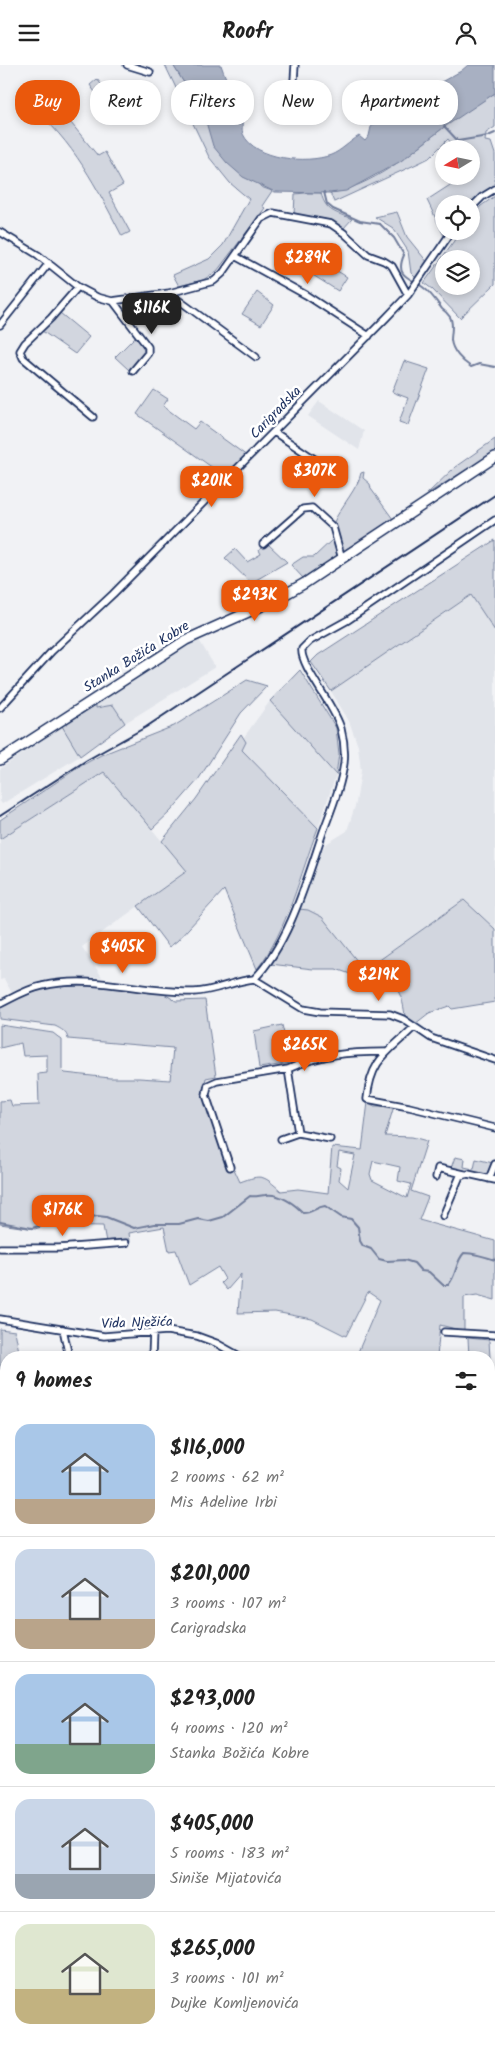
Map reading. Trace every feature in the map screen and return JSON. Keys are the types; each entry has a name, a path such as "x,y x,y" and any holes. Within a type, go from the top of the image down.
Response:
{"street":[{"path":"127,65 150,72"},
{"path":"294,65 294,80"},
{"path":"480,199 495,189"},
{"path":"0,232 49,263 78,287 97,297 113,301 169,293 214,281 223,273 261,219 269,214 278,214 331,224 368,255 392,266 409,292"},
{"name":"Carigradska","path":"0,708 52,651 113,594 369,336 409,292 446,240"},
{"path":"235,256 306,295 369,336"},
{"path":"0,325 49,263"},
{"path":"78,287 51,318 25,343 20,351 23,358 93,417"},
{"path":"169,293 256,357"},
{"path":"113,301 148,347 148,353 132,371"},
{"path":"274,432 337,474"},
{"name":"Stanka Božića Kobre","path":"0,760 186,640 282,596 342,559 398,519 495,457"},
{"path":"263,544 303,509 312,508 333,527 342,559"},
{"path":"0,1003 28,990 54,984 104,983 159,990 195,991 214,990 254,979 273,956 304,886 335,799 344,763 341,728 329,701 303,663 302,649 310,641 348,620 495,520"},
{"path":"254,979 303,1009 320,1012 390,1014 404,1019 432,1038 495,1060"},
{"path":"414,1027 385,1052 372,1074 367,1096 368,1101 409,1107 495,1128"},
{"path":"230,1167 206,1095 208,1085 217,1081 288,1069 309,1059 324,1056 385,1052"},
{"path":"288,1069 298,1133"},
{"path":"281,1139 298,1133 330,1139"},
{"path":"436,1177 438,1168 492,1180 495,1164"},
{"path":"443,1216 459,1178 466,1174"},
{"path":"0,1248 126,1243"},
{"name":"Vida Nježića","path":"0,1319 104,1336 167,1331 197,1336 230,1351"},
{"path":"63,1329 68,1351"},
{"path":"152,1351 153,1332"},
{"path":"444,1332 495,1335"}],"shaded area":[{"path":"165,65 173,65 182,80 172,80"},
{"path":"495,93 495,127 486,133 485,141 491,142 495,154 495,188 480,200 480,195 435,195 435,217 427,200 450,185 480,185 480,140 448,139 435,140 435,152 429,158 334,202 330,193 345,190 376,176 447,125 458,125 458,117"},
{"path":"51,125 73,125 98,156 105,152 123,185 109,193 130,232 122,236 83,166"},
{"path":"194,125 212,125 261,187 272,191 262,206 265,208 217,271 203,280 179,286 173,275 209,259 223,245 249,199 230,183 209,157"},
{"path":"321,193 332,211 352,219 343,229 330,220 294,215 295,194"},
{"path":"495,196 495,284 460,318 438,295 480,295 480,250 447,250 455,240 480,240 480,207"},
{"path":"397,212 407,237 428,263 416,278 411,273 408,251 393,228 375,217"},
{"path":"308,253 347,277 338,291 300,267"},
{"path":"435,268 435,292 424,283"},
{"path":"257,292 274,305 261,325 242,314"},
{"path":"60,313 89,337 75,354 42,331"},
{"path":"136,336 144,348 144,352 129,370 115,357"},
{"path":"404,361 429,369 408,425 399,422 408,398 392,392"},
{"path":"154,390 168,399 163,406 194,429 200,422 247,456 227,478 137,414"},
{"path":"319,401 364,431 359,450 308,416"},
{"path":"495,439 495,452 427,494 455,467"},
{"path":"364,472 363,478 370,484 371,489 393,519 343,551 334,522 361,473"},
{"path":"333,539 338,555 303,578 291,565 303,557 314,557"},
{"path":"495,540 495,631 471,595 331,691 311,662 318,655"},
{"path":"268,544 287,562 251,583 225,558 235,549 247,562 261,554 259,550"},
{"path":"471,595 495,631 495,929 464,900 371,966 358,962 322,917 308,910 299,909 321,851 326,844 347,831 356,803 361,771 358,746 349,721 331,691"},
{"path":"199,640 215,667 125,723 113,705 96,708 96,705 167,656"},
{"path":"300,670 336,728 339,754 336,775 270,701"},
{"path":"247,680 267,686 241,713 198,780 171,811 152,829 104,772 0,839 0,820 79,767 101,755 174,726"},
{"path":"270,701 336,775 318,828 242,750 246,742 244,737"},
{"path":"96,705 96,708 113,705 125,723 80,756 62,726"},
{"path":"62,726 80,756 2,804 0,801 0,769"},
{"path":"241,734 246,742 242,750 318,828 285,919 268,954 257,969 224,890 177,941 169,947 138,906 187,871 162,841 196,799"},
{"path":"104,772 187,871 82,947 102,977 57,980 35,984 12,993 4,979 0,980 0,839"},
{"path":"464,900 495,929 495,1002 452,1009 449,1006 429,1013 415,1024 405,1017 401,996 395,986 379,971 356,976 336,969 313,969 270,964 299,909 308,910 322,917 358,962 371,966"},
{"path":"106,985 161,992 176,1001 205,1000 216,1076 206,1078 203,1092 228,1171 234,1169 240,1182 258,1177 266,1179 281,1191 298,1189 328,1193 332,1147 362,1150 368,1102 374,1106 394,1106 385,1136 412,1137 427,1141 411,1191 428,1197 419,1220 495,1241 495,1300 477,1295 464,1297 464,1331 440,1325 438,1351 358,1351 380,1300 368,1292 346,1336 312,1319 275,1312 238,1313 241,1274 227,1290 221,1283 225,1279 218,1267 189,1285 176,1250 169,1251 164,1227 129,1233 130,1241 106,1242 103,1226 47,1225 35,1229 0,1224 0,1101 10,1100 12,1106 39,1105 38,1074 47,1073 47,1055 23,1056 21,1043 0,1048 0,1025 53,1033 62,1040 62,1070 65,1073 110,1078 170,1080 173,1048 68,1039 65,1033 55,1026 0,1019 0,1006 40,989","holes":["339,1152 355,1155 348,1188 339,1180 341,1168 337,1166","373,1161 400,1167 398,1181 411,1184 407,1198 372,1180 370,1174"]},
{"path":"282,1025 291,1063 259,1068 254,1031"},
{"path":"455,1157 465,1159 464,1167 474,1169 476,1159 493,1163 489,1175 485,1176 451,1168"},
{"path":"0,1329 15,1331 19,1351 0,1351"},
{"path":"468,1338 489,1340 490,1351 469,1351"}],"water":[{"path":"173,65 221,65 227,80 182,80"},
{"path":"468,65 495,65 495,93 458,118 458,80 445,80"},
{"path":"207,125 242,125 243,134 249,143 258,150 282,158 309,159 331,155 359,136 365,141 373,125 447,125 401,161 346,191 330,193 275,192 243,177 227,163 213,146"}],"waterway":[{"path":"444,126 458,141 495,133"},
{"path":"324,192 327,204 333,209 360,221 380,224 394,238 404,255 401,268 405,276 427,290 450,317 452,344 455,352 461,359 471,367 479,364 495,367"},
{"path":"0,1222 32,1228 48,1223 98,1216 106,1217 134,1228 154,1224 179,1224 198,1219 209,1221 223,1217 250,1196 271,1195 286,1200 303,1213 325,1206 341,1217 351,1219 358,1227 360,1241 363,1246 371,1249 379,1259 387,1261 404,1260 414,1263 421,1271 429,1272 443,1285 448,1285 451,1281 464,1253 480,1255 495,1260"}],"railway":[{"path":"0,816 87,760 146,727 495,495"}]}
